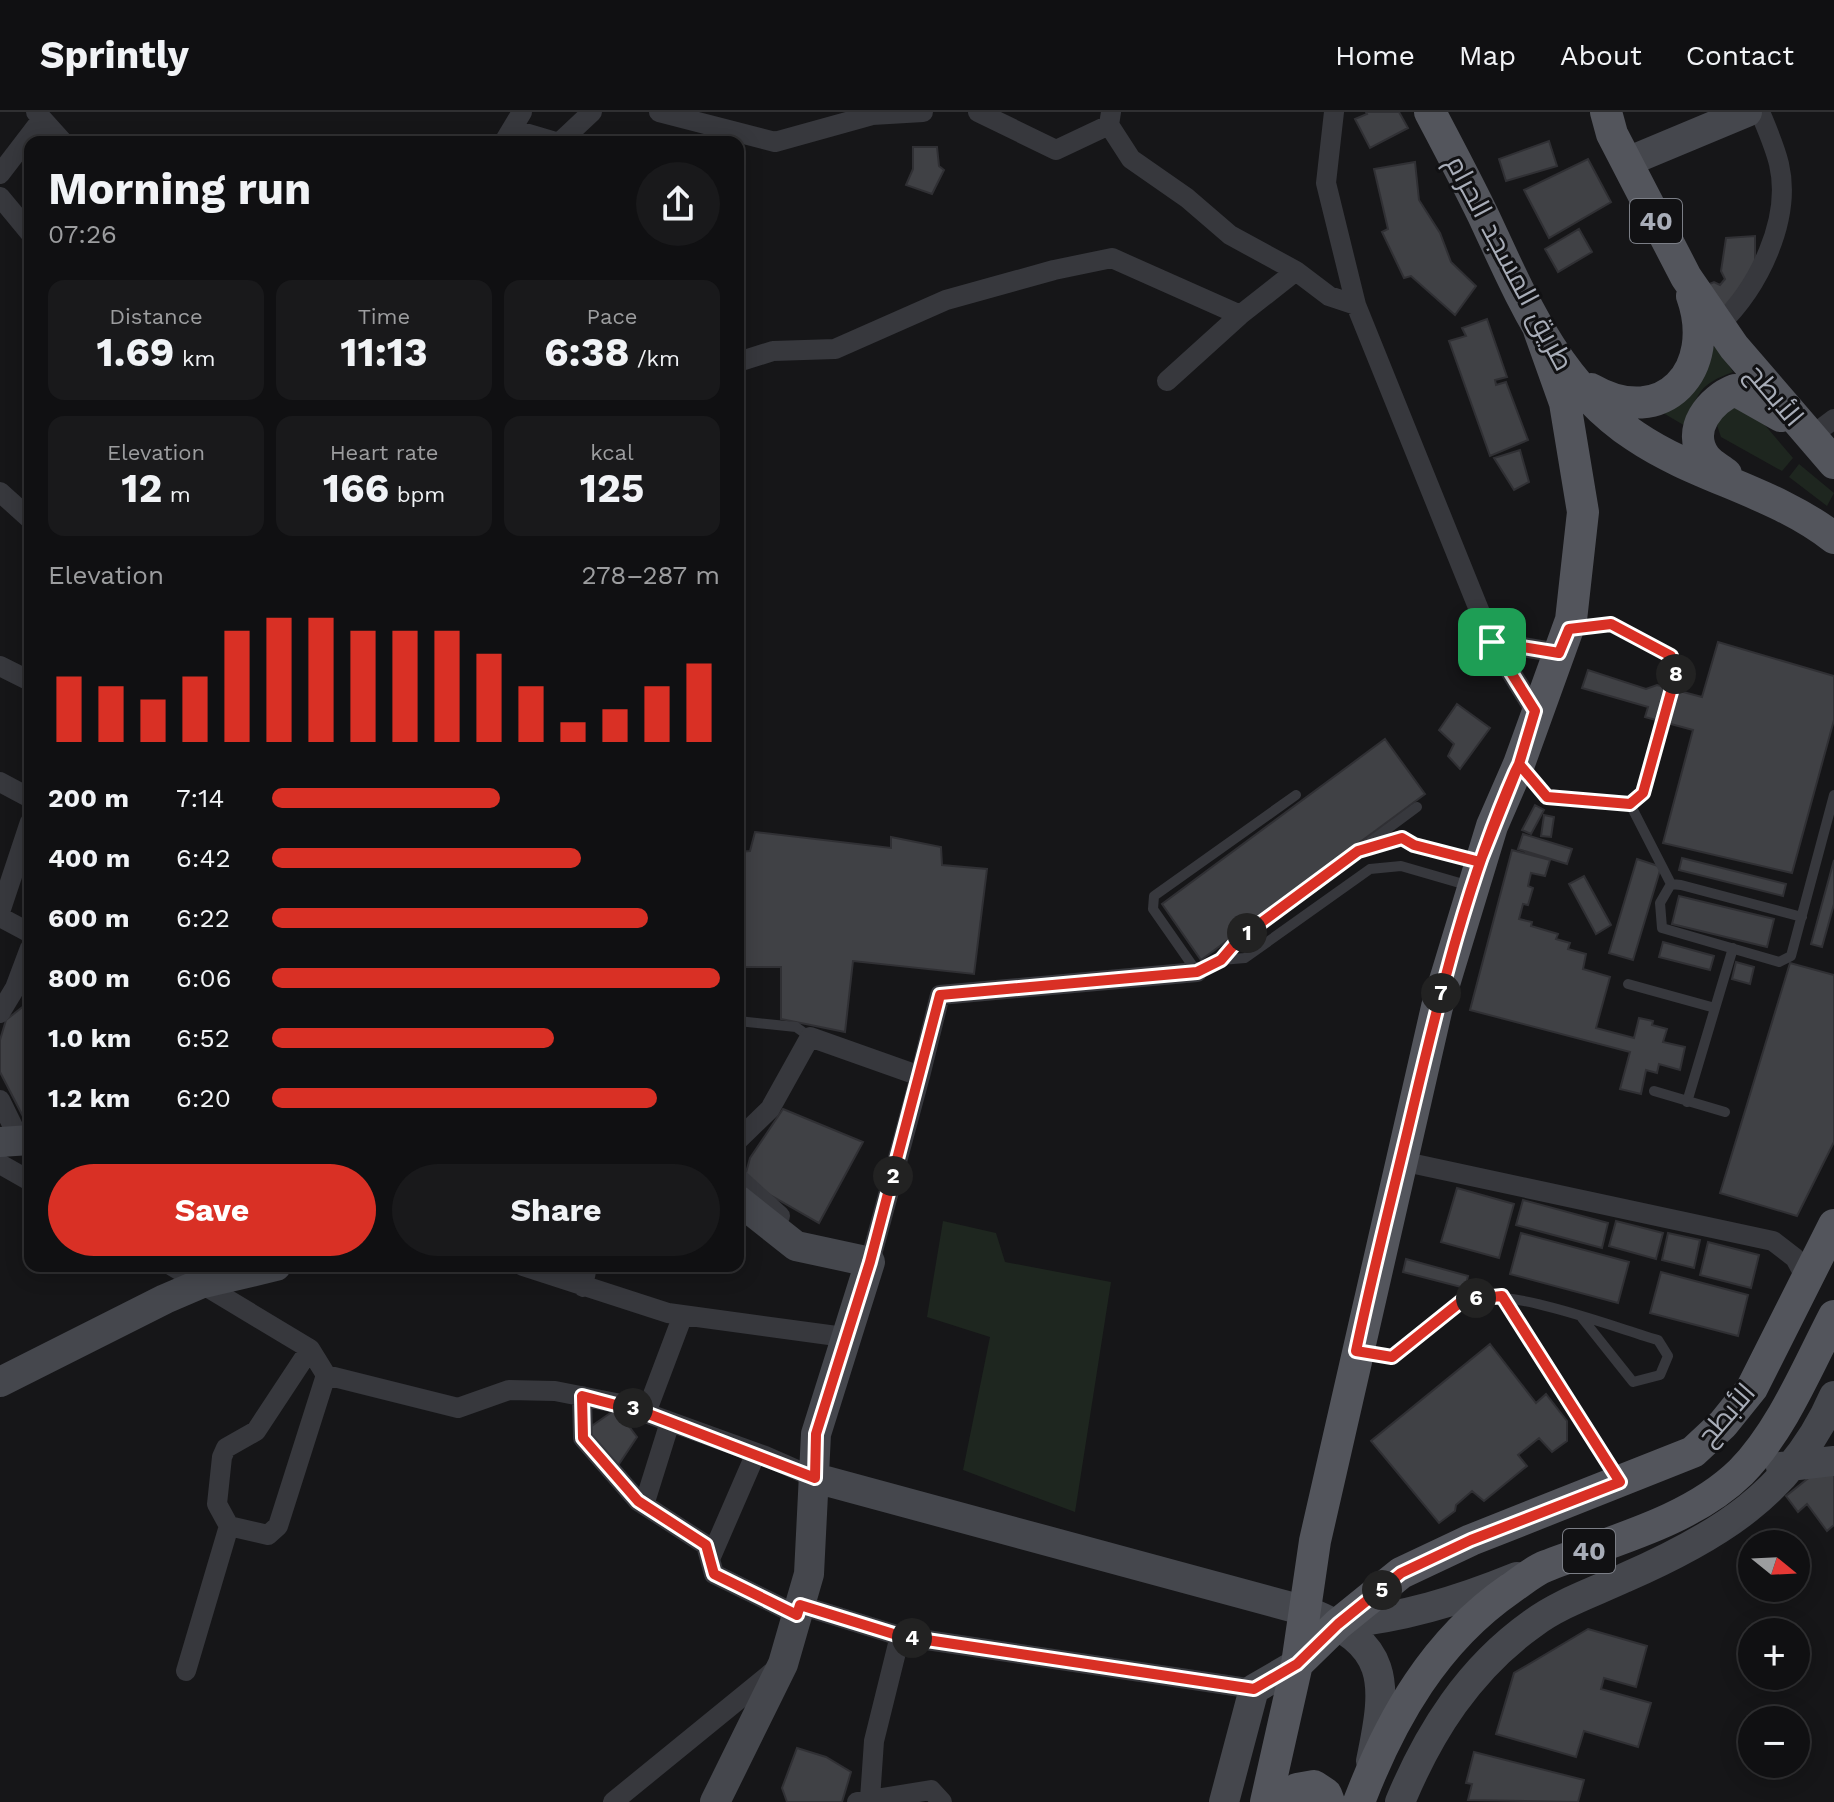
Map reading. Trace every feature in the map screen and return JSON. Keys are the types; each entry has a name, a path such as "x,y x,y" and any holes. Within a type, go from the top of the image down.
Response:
{"main road":[{"name":"طريق المسجد الحرام","path":"1430,112 1539,330 1567,375 1593,403 1635,437 1739,484"},
{"name":"40","path":"1606,112 1627,162 1686,277 1719,325"},
{"path":"1567,375 1608,399 1632,404 1652,403 1674,391 1689,373 1699,349 1700,319 1686,277"},
{"name":"الأبطح","path":"1719,325 1816,429 1834,463"},
{"path":"1266,1802 1297,1664 1315,1541 1437,1007 1476,874 1564,641 1583,512 1565,403 1539,330"},
{"path":"1816,429 1735,390 1718,396 1706,409 1699,444 1706,458 1739,484 1834,538"},
{"name":"الأبطح","path":"1297,1664 1338,1624 1401,1573 1471,1540 1693,1452 1723,1424 1752,1388 1834,1225"},
{"name":"الأبطح","path":"1362,1794 1388,1731 1420,1676 1496,1599 1557,1562 1661,1522 1740,1472 1766,1439 1834,1316"},
{"path":"1282,1802 1297,1789 1314,1786 1326,1794 1329,1802"}],"street":[{"path":"565,136 592,112"},
{"path":"659,112 775,142 872,115 923,112"},
{"path":"978,112 1056,150 1110,118 1131,159 1187,198 1230,235 1296,271 1329,296 1356,305"},
{"path":"1334,112 1326,183 1356,305 1492,642 1535,711"},
{"path":"1627,162 1747,112"},
{"path":"1719,325 1744,301 1763,266 1778,220 1780,166 1760,112"},
{"path":"31,136 39,115 58,136"},
{"path":"512,128 538,136"},
{"path":"0,174 23,156"},
{"path":"0,197 24,226"},
{"path":"744,360 773,351 835,349 946,300 1112,258 1240,315"},
{"path":"1167,381 1240,315 1296,271"},
{"path":"0,492 24,514"},
{"path":"1492,642 1564,641"},
{"path":"0,666 24,678"},
{"path":"0,782 24,795"},
{"path":"24,833 8,861 0,914 24,929"},
{"path":"0,1013 15,988 24,964"},
{"path":"715,1802 783,1664 799,1610 809,1574 816,1434 870,1262 940,995 1197,972"},
{"path":"744,1134 770,1109 810,1037 920,1076"},
{"path":"0,1100 17,1141"},
{"path":"1401,1161 1773,1241 1795,1258 1807,1280"},
{"path":"0,1164 24,1178"},
{"path":"744,1183 785,1221 796,1246"},
{"path":"744,1205 796,1246 870,1262"},
{"path":"181,1272 310,1349 326,1375 458,1408 509,1390 555,1391 582,1396 646,1413 815,1478 1306,1611 1338,1624 1378,1665 1382,1695 1362,1794"},
{"path":"0,1382 200,1284 251,1272"},
{"path":"540,1272 683,1315 844,1337"},
{"path":"583,1287 586,1272"},
{"path":"646,1413 683,1315"},
{"path":"186,1671 229,1526 217,1504 222,1457 232,1443 256,1431 310,1349"},
{"path":"229,1526 268,1535 278,1526 326,1375"},
{"path":"582,1396 583,1438 644,1505 706,1545 714,1574 799,1610 900,1636 1254,1689 1297,1664"},
{"path":"1400,1802 1437,1727 1466,1684 1534,1622 1699,1545 1745,1512 1805,1449 1834,1396"},
{"path":"644,1505 670,1422"},
{"path":"710,1559 756,1453"},
{"path":"1722,1485 1791,1466 1834,1461"},
{"path":"1338,1624 1384,1620 1421,1611 1557,1562 1593,1592"},
{"path":"900,1636 861,1801 931,1790 942,1802"},
{"path":"619,1800 783,1664"},
{"path":"1224,1802 1254,1689"}],"lane":[{"path":"1519,764 1547,797 1630,804 1643,793 1676,674 1671,656 1611,624 1564,641"},
{"path":"1296,795 1154,896 1153,909 1197,972 1221,960 1245,958 1370,869 1401,866 1476,874"},
{"path":"1671,884 1660,903 1662,928 1779,962 1791,956 1834,795"},
{"path":"1630,804 1671,884 1802,917"},
{"path":"1221,960 1239,939 1417,807"},
{"path":"1358,851 1402,838 1476,874"},
{"path":"1687,1102 1733,948"},
{"path":"1628,984 1715,1008"},
{"path":"744,1022 796,1027 810,1037"},
{"path":"1654,1091 1725,1112"},
{"path":"1502,1296 1620,1482"},
{"path":"1356,1351 1392,1357 1463,1300 1502,1296 1582,1318 1658,1340 1668,1356 1660,1375 1633,1382 1582,1318"}],"shaded area":[{"path":"1715,344 1733,372 1713,381 1701,391 1687,427 1658,410 1700,378"},
{"path":"1733,402 1752,410 1793,458 1782,471 1721,437 1716,422"},
{"path":"1799,464 1834,493 1827,506 1789,477"},
{"path":"943,1221 996,1233 1005,1262 1111,1282 1075,1512 963,1470 990,1337 927,1317"}],"building":[{"path":"1366,112 1399,112 1408,128 1370,148 1355,119"},
{"path":"1549,141 1557,166 1506,181 1499,159"},
{"path":"913,147 937,147 939,166 944,170 932,194 906,185 913,169"},
{"path":"1588,159 1611,202 1549,238 1524,190"},
{"path":"1415,162 1419,200 1440,233 1451,262 1476,286 1455,315 1411,276 1404,278 1382,232 1388,229 1374,169"},
{"path":"1579,229 1592,252 1558,272 1545,249"},
{"path":"1755,236 1755,264 1725,313 1707,285 1714,282 1720,285 1725,279 1721,271 1726,238"},
{"path":"1487,319 1507,377 1495,380 1496,385 1506,382 1528,440 1490,456 1449,341 1466,336 1462,328"},
{"path":"1520,450 1529,482 1514,490 1494,458"},
{"path":"1718,642 1834,676 1834,720 1792,873 1663,843 1693,730 1645,717 1648,707 1582,688 1588,670 1646,689 1657,685 1702,697"},
{"path":"1457,704 1490,728 1460,769 1448,756 1454,744 1439,730"},
{"path":"1385,739 1425,794 1201,960 1162,904"},
{"path":"1535,805 1544,810 1531,834 1522,830"},
{"path":"1544,815 1554,817 1551,837 1541,836"},
{"path":"755,832 891,848 891,837 941,847 942,865 987,869 974,974 853,961 845,1032 781,1019 781,967 744,967 744,852 750,851"},
{"path":"1523,834 1572,849 1567,864 1518,849"},
{"path":"1512,850 1550,860 1545,876 1531,873 1528,886 1533,888 1528,905 1523,904 1519,919 1558,934 1556,939 1570,943 1568,949 1586,954 1583,969 1610,977 1596,1028 1634,1038 1639,1018 1653,1021 1652,1025 1667,1029 1663,1042 1685,1047 1680,1070 1659,1064 1657,1073 1646,1070 1641,1094 1620,1089 1630,1052 1470,1010"},
{"path":"1682,858 1786,884 1783,896 1679,870"},
{"path":"1637,859 1661,867 1633,960 1609,953"},
{"path":"1834,860 1834,904 1822,947 1811,944"},
{"path":"1584,876 1611,925 1596,934 1569,884"},
{"path":"1679,896 1774,919 1767,947 1672,924"},
{"path":"1663,942 1714,956 1710,970 1659,957"},
{"path":"1736,962 1754,967 1750,984 1732,979"},
{"path":"1790,963 1834,975 1834,1142 1797,1216 1720,1193"},
{"path":"24,1006 24,1118 0,1072 0,1040 6,1020"},
{"path":"783,1109 863,1142 819,1223 744,1180 750,1158"},
{"path":"1457,1188 1514,1204 1499,1258 1441,1242"},
{"path":"1523,1200 1608,1223 1602,1248 1516,1225"},
{"path":"1616,1221 1663,1233 1656,1259 1609,1246"},
{"path":"1521,1233 1629,1262 1618,1303 1510,1274"},
{"path":"1668,1233 1700,1240 1694,1268 1662,1260"},
{"path":"1708,1242 1759,1255 1751,1288 1700,1275"},
{"path":"1406,1259 1468,1276 1465,1288 1403,1272"},
{"path":"1661,1272 1748,1295 1738,1336 1650,1313"},
{"path":"1490,1344 1536,1403 1546,1394 1567,1421 1567,1441 1552,1452 1539,1438 1518,1455 1527,1466 1484,1501 1472,1491 1456,1505 1455,1511 1439,1523 1371,1441"},
{"path":"616,1409 637,1437 617,1467 586,1430"},
{"path":"1816,1472 1834,1475 1834,1525 1827,1531 1807,1504 1798,1512 1786,1496"},
{"path":"1588,1629 1647,1646 1636,1687 1604,1678 1601,1689 1651,1703 1638,1747 1584,1731 1576,1757 1496,1734 1514,1673"},
{"path":"797,1748 826,1757 851,1772 842,1802 787,1802 782,1788"},
{"path":"1474,1752 1584,1780 1578,1802 1468,1800 1472,1784 1466,1783"}],"route":[{"path":"1492,642 1535,711 1519,764 1492,826 1480,862 1414,845 1402,838 1358,851 1239,939 1221,960 1197,972 940,995 870,1262 816,1434 815,1478 765,1456 621,1404 582,1396 583,1438 638,1501 706,1545 714,1574 797,1615 800,1605 900,1636 1254,1689 1297,1664 1338,1624 1401,1573 1471,1540 1620,1482 1502,1296 1463,1300 1392,1357 1356,1351 1437,1007 1492,826 1515,772 1519,764 1547,797 1630,804 1643,793 1676,674 1671,656 1611,624 1588,624 1569,629 1559,653 1492,642"}]}
